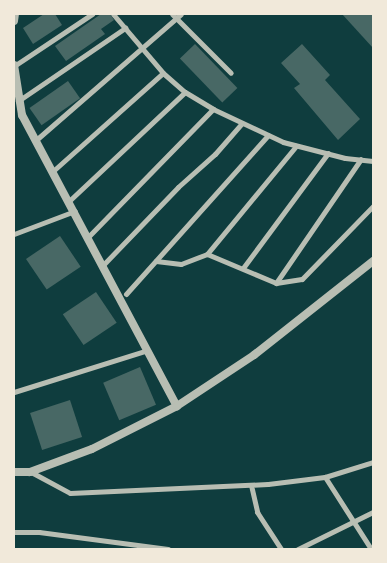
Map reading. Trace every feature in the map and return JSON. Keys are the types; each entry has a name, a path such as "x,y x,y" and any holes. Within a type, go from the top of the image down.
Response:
{"street":[{"path":"14,21 15,14"},
{"path":"92,14 14,66 17,102 178,406"},
{"path":"113,14 163,73 185,92 214,109 296,146 373,160"},
{"path":"36,140 143,49 177,15 231,73"},
{"path":"17,102 125,28"},
{"path":"53,171 163,73"},
{"path":"69,201 185,92"},
{"path":"88,236 214,109"},
{"path":"103,265 178,187 215,154 242,123"},
{"path":"126,294 268,135"},
{"path":"156,261 181,264 207,254 296,146"},
{"path":"243,268 328,153"},
{"path":"276,283 361,159"},
{"path":"207,254 276,283 302,279 344,239 373,206"},
{"path":"14,234 75,211"},
{"path":"14,472 30,472 92,449 178,406 254,355 373,261"},
{"path":"14,392 148,350"},
{"path":"30,472 70,493 251,485 325,477 373,462"},
{"path":"325,477 351,521 371,549"},
{"path":"251,485 257,512 281,549"},
{"path":"298,549 351,521 373,512"},
{"path":"14,532 58,534 168,549"}],"building":[{"path":"44,14 55,14 62,25 33,44 23,28"},
{"path":"101,14 110,14 114,20 101,29 105,34 66,61 55,46"},
{"path":"342,14 373,14 373,48"},
{"path":"195,44 237,88 222,102 180,59"},
{"path":"302,44 330,75 325,80 360,119 338,140 294,88 300,84 281,63"},
{"path":"68,81 80,98 42,125 29,108"},
{"path":"60,236 81,267 47,290 26,259"},
{"path":"96,292 117,323 84,345 63,314"},
{"path":"140,367 156,405 119,420 103,383"},
{"path":"70,400 82,437 42,450 30,413"}]}
